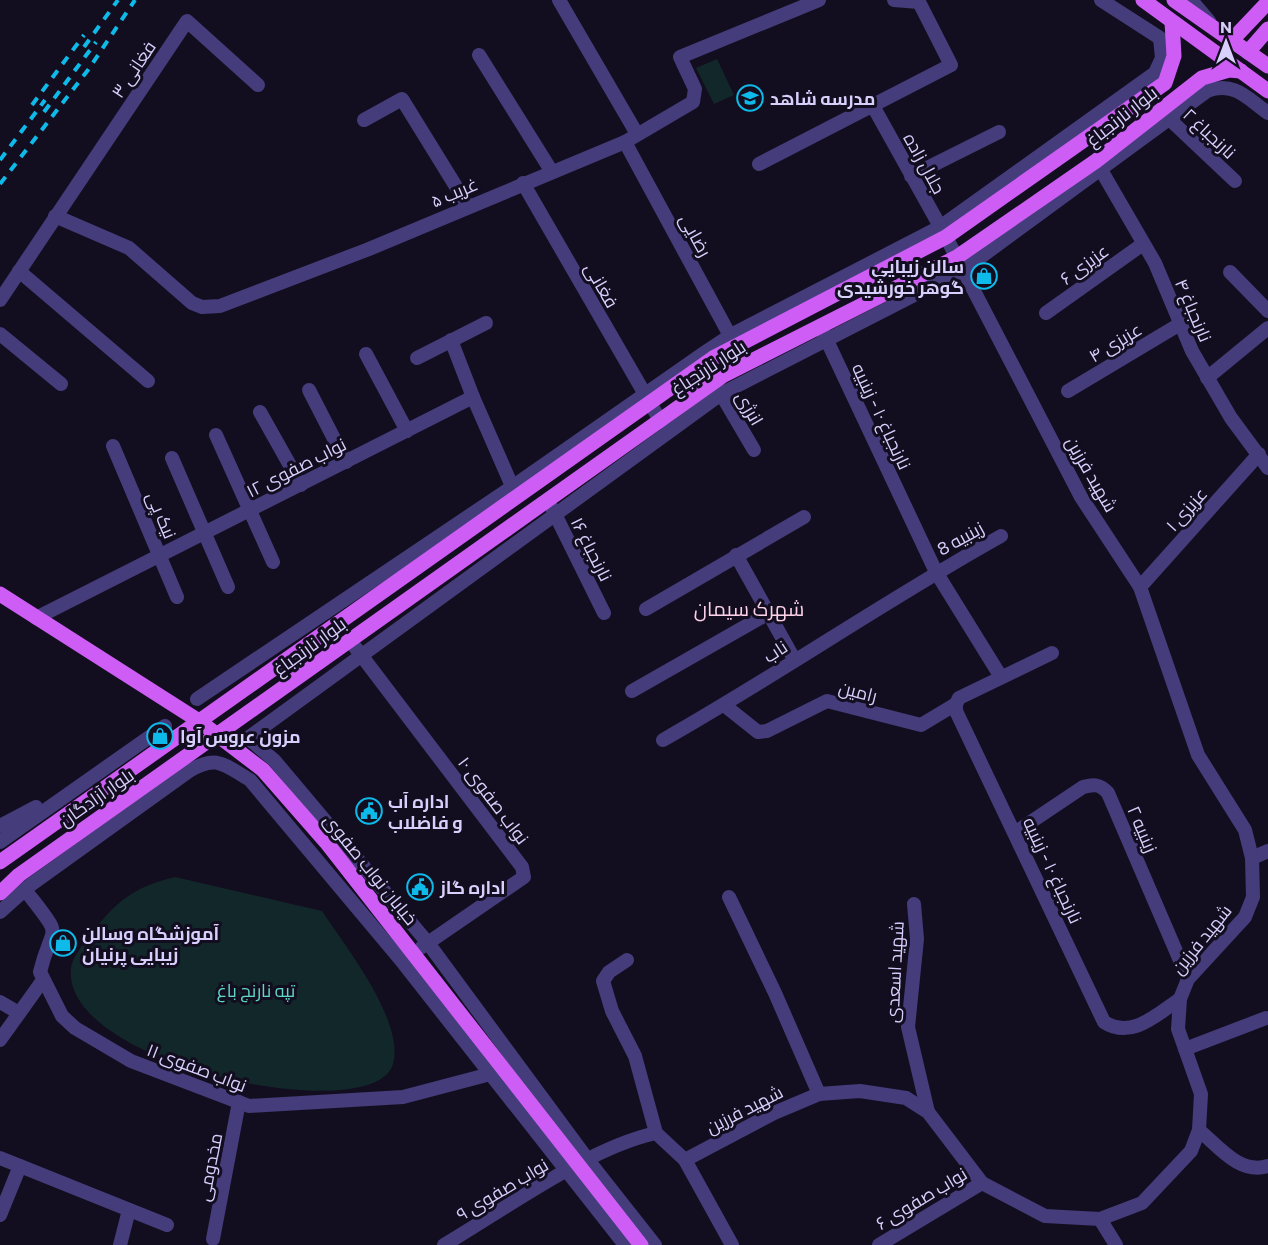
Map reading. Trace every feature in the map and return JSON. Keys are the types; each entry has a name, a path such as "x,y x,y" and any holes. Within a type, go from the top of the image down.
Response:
{"main road":[{"path":"1143,0 1268,91"},
{"path":"1174,0 1268,66"},
{"path":"1232,40 1268,2"},
{"name":"بلوار نارنجباغ","path":"199,721 647,399 713,358 733,340 943,232 1164,83 1174,56 1172,22"},
{"path":"1248,52 1268,28"},
{"name":"بلوار نارنجباغ","path":"217,736 350,640 551,508 661,422 718,388 823,332 960,263 1165,115 1202,78 1229,70 1241,71"},
{"name":"خیابان نواب صفوی","path":"0,594 199,721 263,770 326,842 413,952 497,1072 578,1165 641,1245"},
{"name":"بلوار آزادگان","path":"0,862 199,721"},
{"name":"بلوار آزادگان","path":"0,892 19,875 217,736"}],"street":[{"path":"559,0 637,134"},
{"name":"غریب ۵","path":"55,216 129,248 192,303 202,307 231,302 369,249 625,142 693,102 695,89 680,57 819,0"},
{"path":"759,164 951,65 921,1 894,0"},
{"path":"943,232 1155,74 1162,58 1160,38 1101,0"},
{"path":"1191,0 1216,30"},
{"name":"فغانی ۳","path":"55,216 187,21 258,85"},
{"path":"479,56 552,172"},
{"path":"1165,115 1220,86 1233,88 1268,113"},
{"path":"364,120 402,99 468,206"},
{"name":"جلال زاده","path":"873,106 960,263"},
{"name":"نارنجباغ ۲","path":"1165,115 1235,181"},
{"path":"911,176 999,132"},
{"name":"رضایی","path":"625,142 733,340"},
{"name":"نارنجباغ ۴","path":"1098,165 1143,244 1192,351 1231,418 1268,468"},
{"name":"فغانی","path":"523,183 661,422"},
{"path":"0,300 55,216"},
{"name":"عزیزی ۶","path":"1046,313 1143,244"},
{"name":"شهید فرزین","path":"685,1160 774,1113 819,1094 860,1091 906,1098 928,1112 982,1183 1045,1216 1100,1219 1143,1203 1191,1151 1199,1130 1201,1094 1178,1029 1180,999 1188,979 1245,916 1252,897 1252,858 1245,830 1198,755 1140,587 1081,497 960,263"},
{"path":"19,271 148,381"},
{"path":"1230,272 1268,311"},
{"path":"417,358 486,323"},
{"name":"عزیزی ۴","path":"1068,391 1180,324"},
{"path":"1208,378 1268,328"},
{"name":"نارنجباغ ۱۰ - زینبیه","path":"823,332 936,572 1001,677"},
{"path":"0,334 61,384"},
{"path":"197,699 515,493 451,340"},
{"path":"366,354 407,431"},
{"path":"625,1245 578,1165 428,943 274,760 248,738 551,508 718,388"},
{"name":"انرژی","path":"718,388 753,450"},
{"path":"309,390 346,462"},
{"name":"نواب صفوی ۱۲","path":"36,618 473,397"},
{"path":"260,412 302,485"},
{"path":"216,435 273,562"},
{"name":"نیک پی","path":"113,446 177,597"},
{"name":"عزیزی ۱","path":"1140,587 1259,454"},
{"path":"172,458 228,587"},
{"name":"نارنجباغ ۱۶","path":"551,508 604,613"},
{"path":"646,609 804,517"},
{"name":"زینبیه 8","path":"936,572 1001,536"},
{"path":"736,555 794,659"},
{"name":"ناب","path":"663,740 724,705 936,572"},
{"path":"632,691 767,614"},
{"name":"نواب صفوی ۱۰","path":"350,640 522,867 524,877 413,952"},
{"path":"956,704 959,698 1052,653"},
{"name":"رامین","path":"724,705 758,732 767,730 826,701 921,725 956,704"},
{"name":"نارنجباغ ۱۰ - زینبیه","path":"956,704 956,711 1016,832 1104,1022 1115,1029 1135,1028 1180,999"},
{"path":"0,842 75,786 165,726"},
{"path":"0,826 162,742 172,740"},
{"path":"0,912 29,886 189,771 208,761 219,762 250,780 497,1072"},
{"name":"زینبیه ۲","path":"1016,832 1083,787 1093,784 1101,786 1108,793 1188,979"},
{"path":"1252,858 1268,851"},
{"path":"0,1040 43,980 40,972 42,962 54,932 29,895"},
{"path":"729,897 775,993 819,1094"},
{"name":"شهید اسعدی","path":"914,904 917,939 908,1027 928,1112"},
{"path":"627,960 609,972 603,981 612,1011 635,1056 656,1133 685,1160 732,1245"},
{"name":"نواب صفوی ۱۱","path":"43,980 62,1016 75,1028 132,1061 249,1106 403,1097 497,1072"},
{"path":"0,1002 19,1013"},
{"path":"1185,1049 1266,1018"},
{"name":"مخدومی","path":"213,1239 239,1102"},
{"path":"1199,1130 1242,1166 1252,1169 1268,1166"},
{"name":"نواب صفوی ۹","path":"444,1245 578,1165 631,1138 656,1133"},
{"path":"0,1158 167,1226"},
{"path":"578,1165 655,1245"},
{"path":"0,1215 20,1166"},
{"name":"نواب صفوی ۶","path":"879,1245 982,1183"},
{"path":"120,1245 129,1210"},
{"path":"1100,1219 1116,1245"}],"green space":[{"path":"717,59 734,95 714,104 696,68"},
{"name":"تپه نارنج باغ","path":"175,877 322,911 358,963 382,1006 394,1047 393,1064 373,1083 333,1090 280,1088 221,1077 163,1058 114,1033 81,1003 71,968 73,960 98,925 117,905 136,891"}],"railway":[{"path":"84,47 118,0"},
{"path":"0,184 88,70 135,0"},
{"path":"32,105 84,35"},
{"path":"44,112 96,42"},
{"path":"0,160 45,100"}],"place":[{"name":"مدرسه شاهد","path":"750,98"},
{"name":"سالن زیبایی گوهر خورشیدی","path":"984,276"},
{"name":"مزون عروس آوا","path":"160,736"},
{"name":"اداره آب و فاضلاب","path":"369,811"},
{"name":"اداره گاز","path":"420,887"},
{"name":"آموزشگاه وسالن زیبایی پرنیان","path":"63,943"}],"district":[{"name":"شهرک سیمان","path":"749,608"}]}
